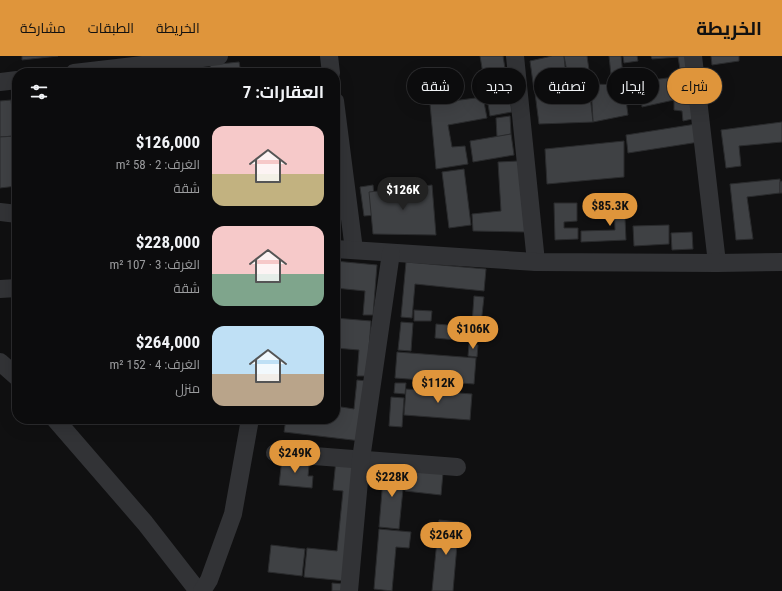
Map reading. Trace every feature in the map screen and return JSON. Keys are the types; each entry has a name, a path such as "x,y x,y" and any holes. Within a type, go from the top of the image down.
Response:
{"street":[{"path":"117,68 219,56"},
{"path":"329,56 330,68"},
{"path":"515,56 536,262"},
{"path":"693,56 717,263"},
{"path":"0,82 12,81"},
{"path":"340,140 354,250"},
{"path":"0,212 12,213"},
{"path":"340,249 536,262 782,262"},
{"path":"349,591 361,460 391,253"},
{"path":"0,289 12,288"},
{"path":"0,362 12,373"},
{"path":"58,424 145,523 198,591"},
{"path":"202,591 208,580 232,514 249,424"},
{"path":"275,453 458,467"}],"building":[{"path":"22,56 58,56 22,60"},
{"path":"480,56 503,56 505,68 482,68"},
{"path":"552,56 564,56 565,68 534,68 534,90 530,61"},
{"path":"564,56 587,56 589,68 566,68"},
{"path":"609,56 621,56 622,68 610,68"},
{"path":"623,56 637,56 638,61 624,63"},
{"path":"651,56 690,56 692,68 680,68 678,57 652,59"},
{"path":"711,56 739,56 739,61 712,65"},
{"path":"239,62 240,68 210,68 210,65"},
{"path":"201,66 201,68 183,68"},
{"path":"667,78 667,102 659,103 659,79"},
{"path":"599,84 607,84 607,104 627,104 628,115 593,122 592,104 599,104"},
{"path":"472,98 472,104 484,104 487,118 448,125 452,147 465,146 468,164 436,169 430,104 464,104 464,100"},
{"path":"11,100 12,136 0,137 0,101"},
{"path":"488,104 511,104 512,112 490,116"},
{"path":"536,104 591,104 593,122 539,124"},
{"path":"642,104 656,104 642,107"},
{"path":"674,104 695,104 697,118 683,121 682,111 674,110"},
{"path":"510,116 511,134 497,137 496,118"},
{"path":"782,122 782,142 739,146 741,166 726,168 721,130"},
{"path":"696,124 699,142 628,153 626,135"},
{"path":"511,134 514,155 473,162 470,141"},
{"path":"12,136 12,187 0,188 0,137"},
{"path":"624,141 624,177 547,184 545,149"},
{"path":"518,161 525,232 473,231 472,214 501,211 498,162"},
{"path":"464,169 471,225 449,228 442,172"},
{"path":"780,179 780,193 747,197 753,239 736,240 730,184"},
{"path":"782,181 782,193 780,193 780,182"},
{"path":"373,185 376,215 364,216 360,187"},
{"path":"432,185 436,235 373,234 369,192"},
{"path":"624,197 626,240 581,242 581,231 615,230 614,198"},
{"path":"554,203 577,203 577,221 564,222 564,228 578,228 578,239 555,240"},
{"path":"669,225 669,244 634,246 633,226"},
{"path":"692,232 693,249 672,250 671,233"},
{"path":"340,261 377,265 373,315 363,315 365,291 340,288"},
{"path":"406,262 486,269 484,291 415,284 412,318 401,317"},
{"path":"474,296 484,297 481,324 472,324"},
{"path":"414,310 432,311 431,321 414,321"},
{"path":"340,318 371,321 367,376 357,376 359,350 340,348"},
{"path":"401,322 413,323 411,351 398,350"},
{"path":"436,324 469,327 467,341 435,338"},
{"path":"472,326 481,327 480,341 470,340"},
{"path":"469,344 478,345 477,357 468,356"},
{"path":"397,352 476,358 474,384 395,378"},
{"path":"357,380 367,381 361,441 284,432 285,424 340,424 340,407 354,409"},
{"path":"395,383 406,383 405,394 394,393"},
{"path":"406,389 472,394 470,420 404,415"},
{"path":"391,397 404,398 402,427 389,426"},
{"path":"282,459 303,460 302,465 309,466 308,476 313,476 312,488 279,485"},
{"path":"336,460 357,463 346,581 304,577 307,548 337,551 343,491 333,490"},
{"path":"384,467 405,469 399,529 379,527"},
{"path":"407,469 443,473 441,495 405,491"},
{"path":"439,520 459,522 453,591 432,591"},
{"path":"379,529 411,532 409,548 396,547 392,591 374,589"},
{"path":"271,545 305,549 302,576 268,572"},
{"path":"332,583 344,584 343,591 332,591"}]}
